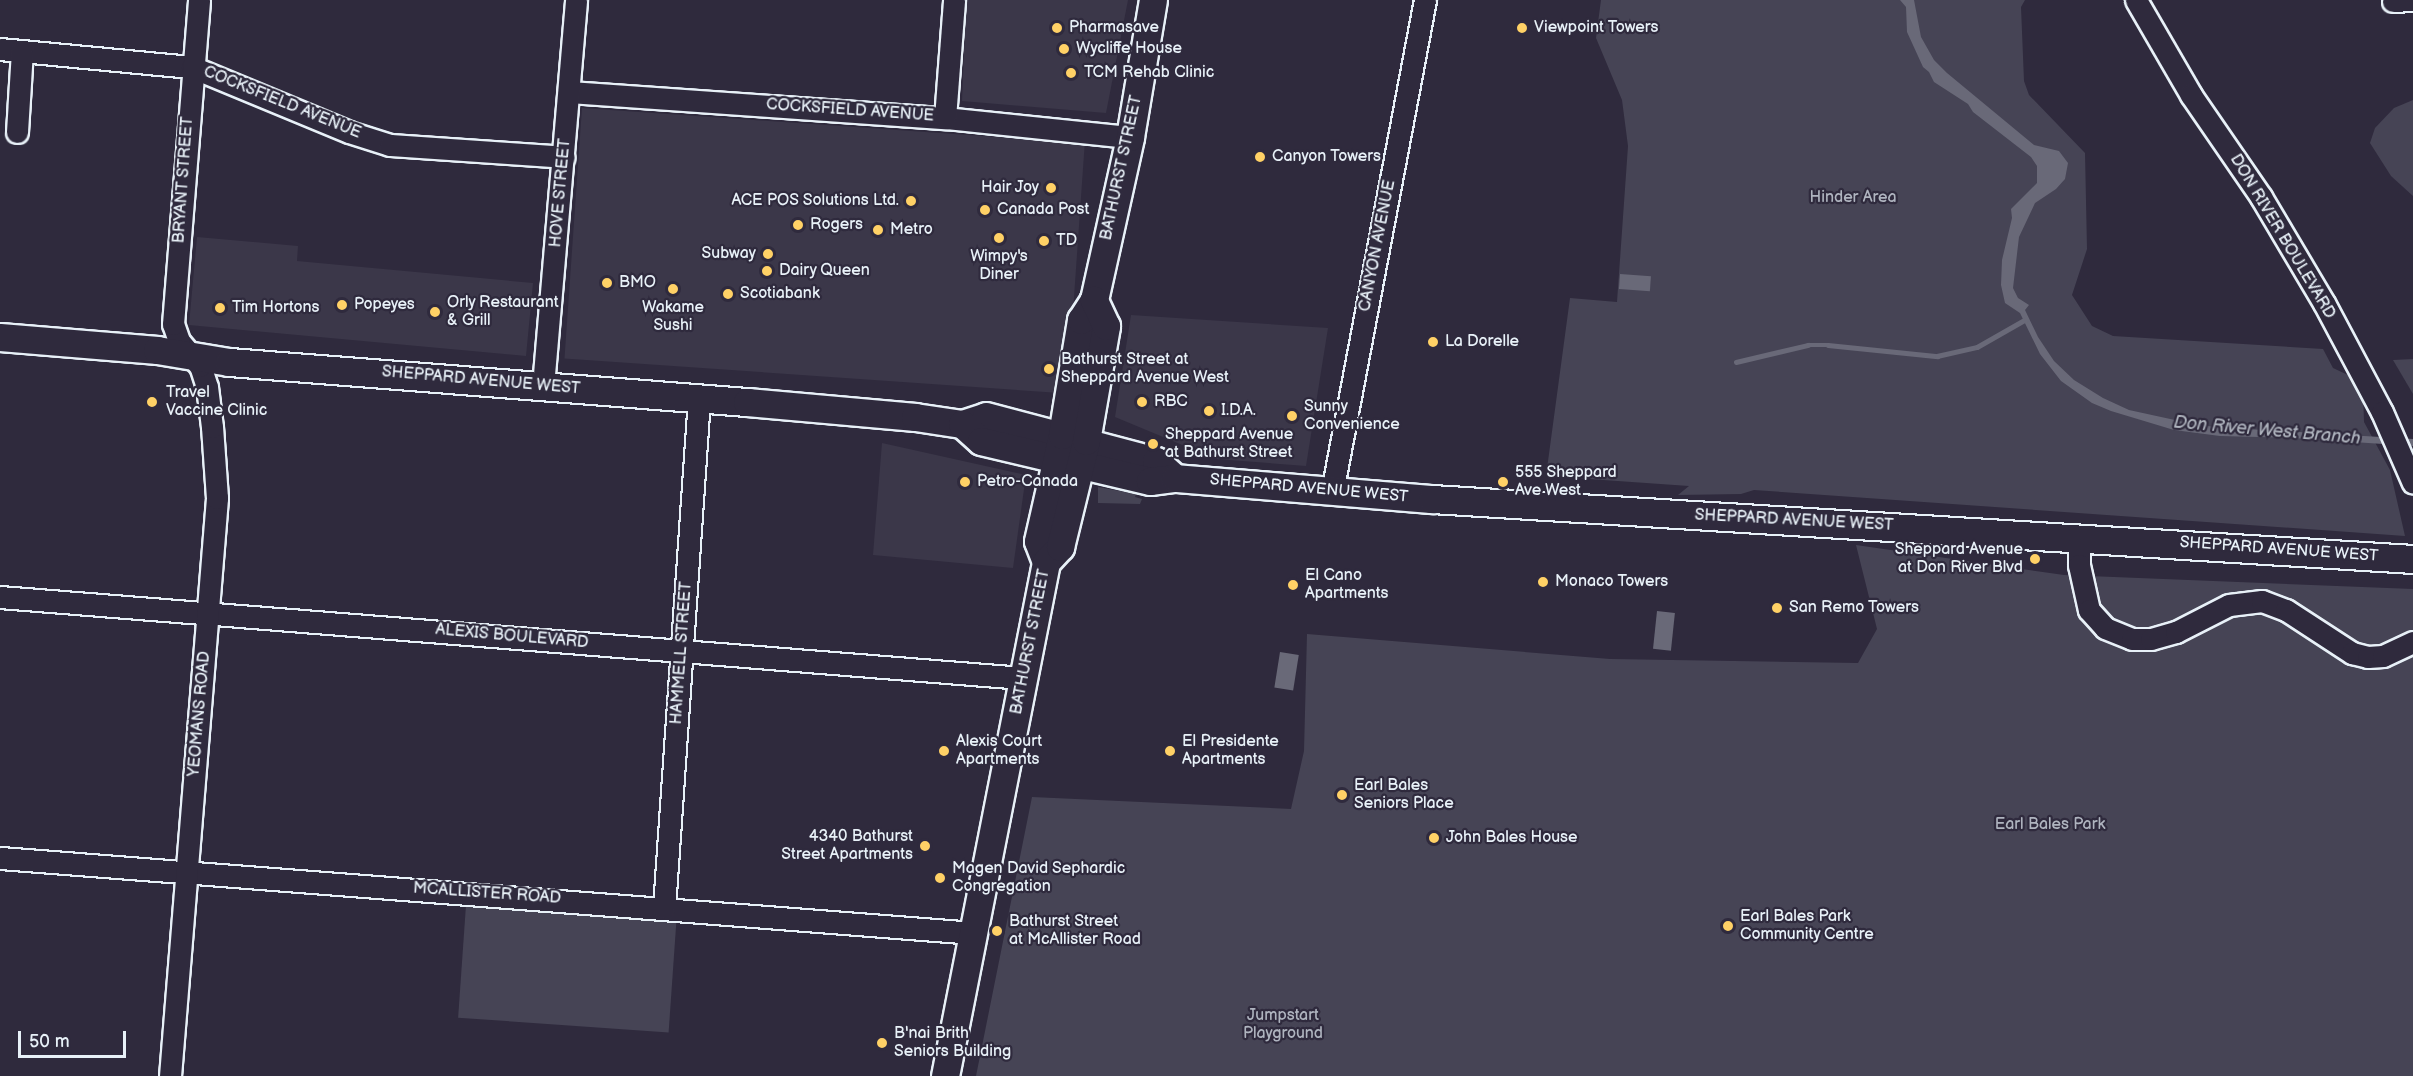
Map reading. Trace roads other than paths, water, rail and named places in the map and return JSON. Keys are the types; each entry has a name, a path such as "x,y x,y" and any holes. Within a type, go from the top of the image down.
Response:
{"main road":[{"name":"BATHURST STREET","path":"945,1076 1046,562 1060,546 1071,450 1106,326 1094,300 1130,137 1153,0"},
{"name":"SHEPPARD AVENUE WEST","path":"0,338 157,350 229,362 699,398 915,417 962,424 986,416 1071,450 1156,461 1176,478 1332,492 2413,559"}],"street":[{"name":"BRYANT STREET","path":"191,356 179,341 173,324 199,0"},
{"name":"HOVE STREET","path":"543,386 576,0"},
{"path":"945,118 954,0"},
{"name":"CANYON AVENUE","path":"1332,492 1425,0"},
{"name":"DON RIVER BOULEVARD","path":"2136,0 2192,94 2261,197 2324,303 2382,412 2410,475"},
{"name":"COCKSFIELD AVENUE","path":"0,49 192,67 349,132 390,145 564,157"},
{"path":"17,132 22,51"},
{"name":"COCKSFIELD AVENUE","path":"569,92 945,118 1130,137"},
{"name":"YEOMANS ROAD","path":"170,1076 217,498 207,387 200,366 191,356"},
{"name":"HAMMELL STREET","path":"664,908 699,398"},
{"path":"2079,537 2079,562 2089,610 2105,628 2132,639 2151,639 2176,632 2229,605 2262,601 2286,610 2352,653 2368,657 2384,656 2413,642"},
{"name":"ALEXIS BOULEVARD","path":"0,597 1023,678"},
{"name":"MCALLISTER ROAD","path":"0,858 974,933"}],"water":[{"name":"Don River West Branch","path":"1900,0 1914,0 1921,37 1934,60 1947,73 2034,145 2059,151 2068,163 2065,179 2056,189 2035,203 2019,237 2013,288 2018,298 2029,305 2025,310 2038,337 2054,361 2074,380 2103,398 2129,410 2184,422 2214,427 2413,439 2413,446 2220,436 2174,430 2092,403 2061,381 2040,354 2020,313 2005,303 2001,285 2002,260 2012,218 2011,209 2037,183 2037,166 2031,157 1973,112 1968,104 1934,82 1929,72 1923,67 1907,32 1906,7"},
{"path":"1620,274 1651,276 1650,291 1619,289"},
{"path":"1657,611 1675,613 1671,651 1653,649"},
{"path":"1280,652 1299,655 1293,691 1274,688"}],"waterway":[{"path":"1736,362 1808,345 1937,356 1977,347 2026,319"}],"place":[{"name":"Pharmasave","path":"1057,28"},
{"name":"Viewpoint Towers","path":"1522,28"},
{"name":"Wycliffe House","path":"1064,49"},
{"name":"TCM Rehab Clinic","path":"1071,73"},
{"name":"Canyon Towers","path":"1260,157"},
{"name":"Hair Joy","path":"1051,188"},
{"name":"ACE POS Solutions Ltd.","path":"911,201"},
{"name":"Canada Post","path":"985,210"},
{"name":"Rogers","path":"798,225"},
{"name":"Metro","path":"878,230"},
{"name":"Wimpy's Diner","path":"999,238"},
{"name":"TD","path":"1044,241"},
{"name":"Subway","path":"768,254"},
{"name":"Dairy Queen","path":"767,271"},
{"name":"BMO","path":"607,283"},
{"name":"Wakame Sushi","path":"673,289"},
{"name":"Scotiabank","path":"728,294"},
{"name":"Popeyes","path":"342,305"},
{"name":"Tim Hortons","path":"220,308"},
{"name":"Orly Restaurant & Grill","path":"435,312"},
{"name":"La Dorelle","path":"1433,342"},
{"name":"Bathurst Street at Sheppard Avenue West","path":"1049,369"},
{"name":"Travel Vaccine Clinic","path":"152,402"},
{"name":"RBC","path":"1142,402"},
{"name":"I.D.A.","path":"1209,411"},
{"name":"Sunny Convenience","path":"1292,416"},
{"name":"Sheppard Avenue at Bathurst Street","path":"1153,444"},
{"name":"Petro-Canada","path":"965,482"},
{"name":"555 Sheppard Ave West","path":"1503,482"},
{"name":"Sheppard Avenue at Don River Blvd","path":"2035,559"},
{"name":"Monaco Towers","path":"1543,582"},
{"name":"El Cano Apartments","path":"1293,585"},
{"name":"San Remo Towers","path":"1777,608"},
{"name":"Alexis Court Apartments","path":"944,751"},
{"name":"El Presidente Apartments","path":"1170,751"},
{"name":"Earl Bales Seniors Place","path":"1342,795"},
{"name":"John Bales House","path":"1434,838"},
{"name":"4340 Bathurst Street Apartments","path":"925,846"},
{"name":"Magen David Sephardic Congregation","path":"940,878"},
{"name":"Earl Bales Park Community Centre","path":"1728,926"},
{"name":"Bathurst Street at McAllister Road","path":"997,931"},
{"name":"B'nai Brith Seniors Building","path":"882,1043"}],"park label":[{"name":"Hinder Area","path":"1853,198"},
{"name":"Earl Bales Park","path":"2050,825"},
{"name":"Jumpstart Playground","path":"1283,1025"}]}
